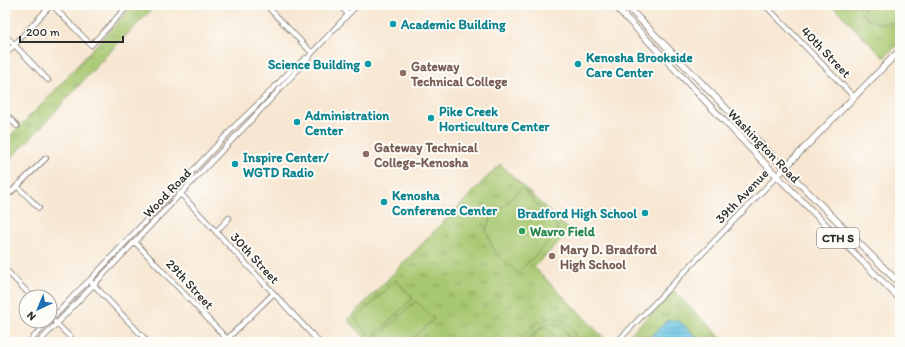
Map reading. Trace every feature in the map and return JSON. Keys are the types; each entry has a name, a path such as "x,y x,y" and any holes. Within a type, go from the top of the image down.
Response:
{"main road":[{"name":"Washington Road","path":"614,5 777,176 900,299"},
{"name":"Washington Road","path":"626,5 784,168 900,284"},
{"name":"39th Avenue","path":"777,176 900,50"},
{"path":"729,126 732,123 736,123 749,136 757,140"}],"street":[{"path":"5,55 52,5 90,45 129,5"},
{"path":"266,5 312,52"},
{"path":"339,5 348,14"},
{"name":"Wood Road","path":"58,321 277,93 312,52 357,5"},
{"name":"40th Street","path":"765,5 854,97"},
{"path":"5,35 48,80"},
{"name":"Wood Road","path":"58,312 70,301 81,287 90,280 200,162 291,70 308,57"},
{"path":"5,113 17,126"},
{"path":"5,198 46,158"},
{"name":"39th Avenue","path":"617,342 777,176"},
{"path":"17,186 39,208"},
{"name":"30th Street","path":"176,189 319,342"},
{"path":"216,232 229,218"},
{"name":"29th Street","path":"135,242 228,341"},
{"path":"5,269 24,289"},
{"path":"90,280 148,342"},
{"path":"228,341 273,294"},
{"path":"58,325 75,342"},
{"name":"Wood Road","path":"29,342 41,329"},
{"name":"Wood Road","path":"38,342 50,329"}],"green space":[{"path":"134,5 156,5 5,164 5,141 52,94"},
{"path":"832,5 900,5 900,42 884,58"},
{"path":"867,5 898,5 900,7 900,19 884,24 869,20 860,13"},
{"path":"500,164 570,231 534,267 608,342 369,342 348,320"},
{"name":"Wavro Field","path":"522,188 556,225 557,234 517,273 493,249 486,229 491,218"},
{"path":"396,280 413,298 372,338 355,320"},
{"path":"673,290 725,342 623,342"},
{"path":"416,301 434,319 409,342 377,342 375,340"},
{"path":"555,318 568,325 573,332 576,342 570,342 567,332 560,326 552,323 542,326 525,342 518,342 538,322"},
{"path":"544,326 561,342 528,342"}],"water":[{"path":"668,320 678,320 702,342 645,342"}],"place":[{"name":"Academic Building","path":"393,24"},
{"name":"Science Building","path":"368,64"},
{"name":"Kenosha Brookside Care Center","path":"578,64"},
{"name":"Gateway Technical College","path":"403,73"},
{"name":"Pike Creek Horticulture Center","path":"431,118"},
{"name":"Administration Center","path":"297,122"},
{"name":"Gateway Technical College-Kenosha","path":"366,154"},
{"name":"Inspire Center/ WGTD Radio","path":"235,164"},
{"name":"Kenosha Conference Center","path":"384,202"},
{"name":"Bradford High School","path":"645,213"},
{"name":"Wavro Field","path":"522,231"},
{"name":"Mary D. Bradford High School","path":"552,256"}]}
